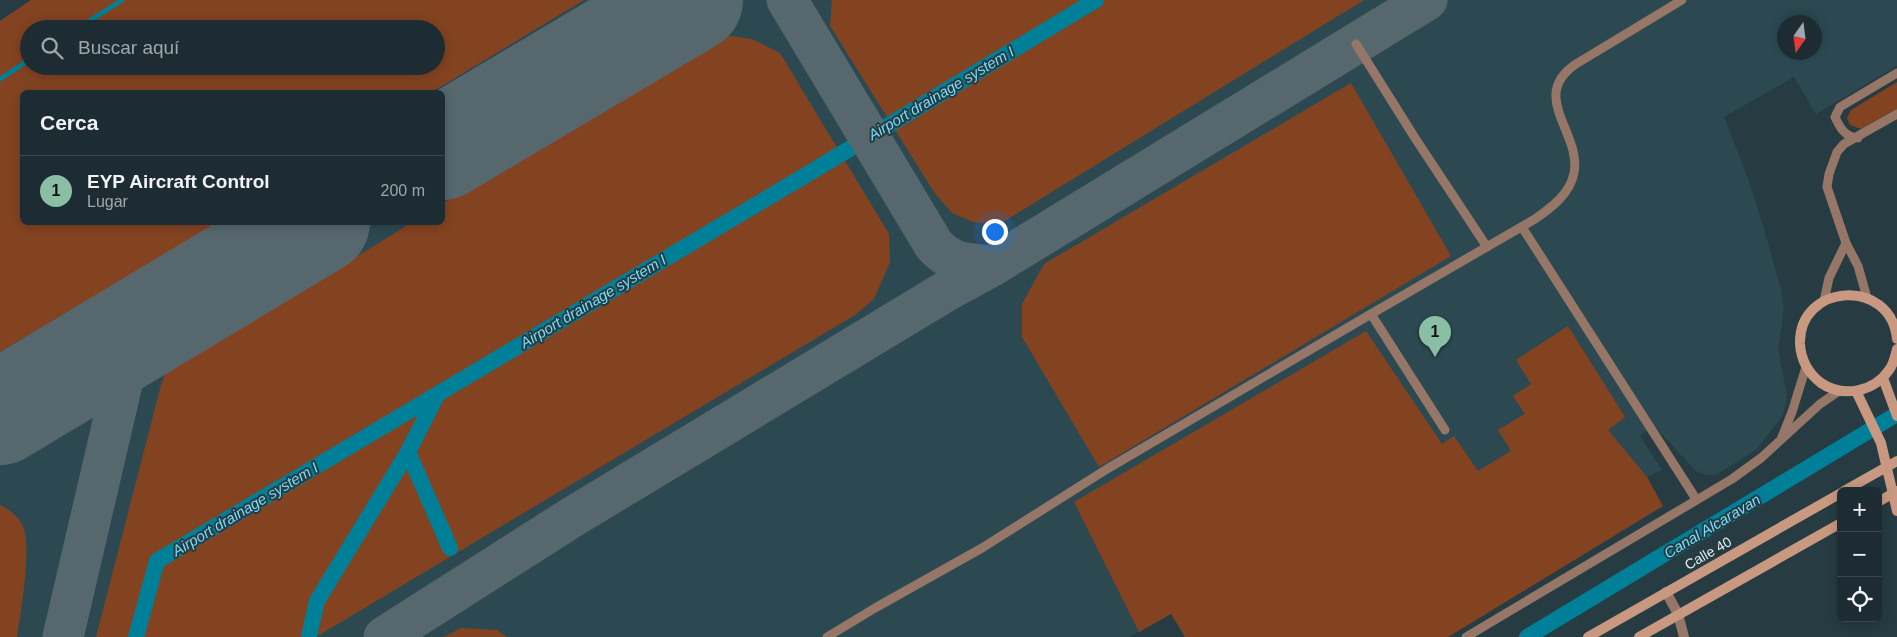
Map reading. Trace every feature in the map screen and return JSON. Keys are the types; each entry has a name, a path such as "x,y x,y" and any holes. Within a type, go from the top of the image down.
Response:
{"main road":[{"path":"1897,339 1893,318 1884,309 1867,298 1852,294 1824,301 1812,310 1804,323 1800,337 1800,352 1806,367 1814,378 1826,386 1839,391 1856,391 1871,386 1883,378 1896,360 1897,349"},
{"path":"1883,378 1895,411"},
{"path":"1856,391 1880,443 1895,492 1897,511"},
{"path":"1851,487 1897,461"},
{"path":"1882,500 1895,492"},
{"name":"Calle 40","path":"1588,637 1837,495"},
{"path":"1639,637 1837,525"}],"street":[{"path":"1666,592 1678,614 1684,637"}],"lane":[{"path":"827,637 982,548 1107,469 1522,227 1556,204 1568,188 1574,174 1575,154 1568,133 1558,114 1555,102 1560,81 1567,70 1682,0"},
{"path":"1356,44 1487,247"},
{"path":"1858,138 1844,133 1835,116 1840,107 1897,73"},
{"path":"1867,298 1858,266 1846,243 1827,187 1829,174 1837,152 1844,144 1858,138 1897,114"},
{"path":"1522,227 1696,500"},
{"path":"1824,301 1829,278 1846,243"},
{"path":"1371,314 1445,430"},
{"path":"1781,439 1792,412 1806,367"},
{"path":"1466,637 1737,475 1761,458 1820,404 1839,391"}],"shaded area":[{"path":"31,0 1897,0 1897,66 1816,114 1794,77 1724,117 1749,181 1765,232 1781,290 1784,309 1778,349 1787,395 1786,404 1783,415 1757,449 1716,475 1706,475 1696,471 1653,425 1640,436 1662,470 1647,477 1663,506 1448,637 1185,637 1171,614 1129,637 0,637 0,21"},
{"path":"31,0 584,0 435,90 20,90 20,225 215,225 0,352 0,21"},
{"path":"832,0 1364,0 1003,222 976,223 952,213 934,192 830,26"},
{"path":"718,34 752,39 780,53 889,234 890,262 874,299 855,315 316,637 96,637 161,385 165,374 175,363 301,291 408,225 445,225 445,202 688,50"},
{"path":"1897,82 1897,110 1861,129 1850,125 1847,118 1851,110"},
{"path":"1351,83 1451,256 1099,467 1022,337 1022,304 1044,264"},
{"path":"1568,326 1625,417 1608,430 1647,477 1663,506 1448,637 1185,637 1171,614 1139,632 1074,502 1366,331 1442,444 1454,436 1478,471 1511,451 1498,430 1525,414 1513,396 1531,384 1516,360"},
{"path":"0,505 21,522 26,540 25,582 17,637 0,637"},
{"path":"461,628 497,630 507,637 444,637"}],"waterway":[{"path":"91,20 122,0"},
{"name":"Airport drainage system I","path":"136,637 157,561 1096,0"},
{"path":"0,79 20,66"},
{"path":"437,395 408,452 450,548"},
{"name":"Canal Alcaravan","path":"1527,637 1897,414"},
{"path":"309,636 317,601 408,452"}],"taxiway":[{"path":"787,0 934,245 954,260 992,266"},
{"path":"384,637 574,516 948,290 992,266 1427,0"},
{"path":"63,637 130,350 143,327"}],"runway":[{"path":"445,146 691,0"},
{"path":"0,413 313,225"}],"place":[{"name":"EYP Aircraft Control","path":"1435,357"}]}
